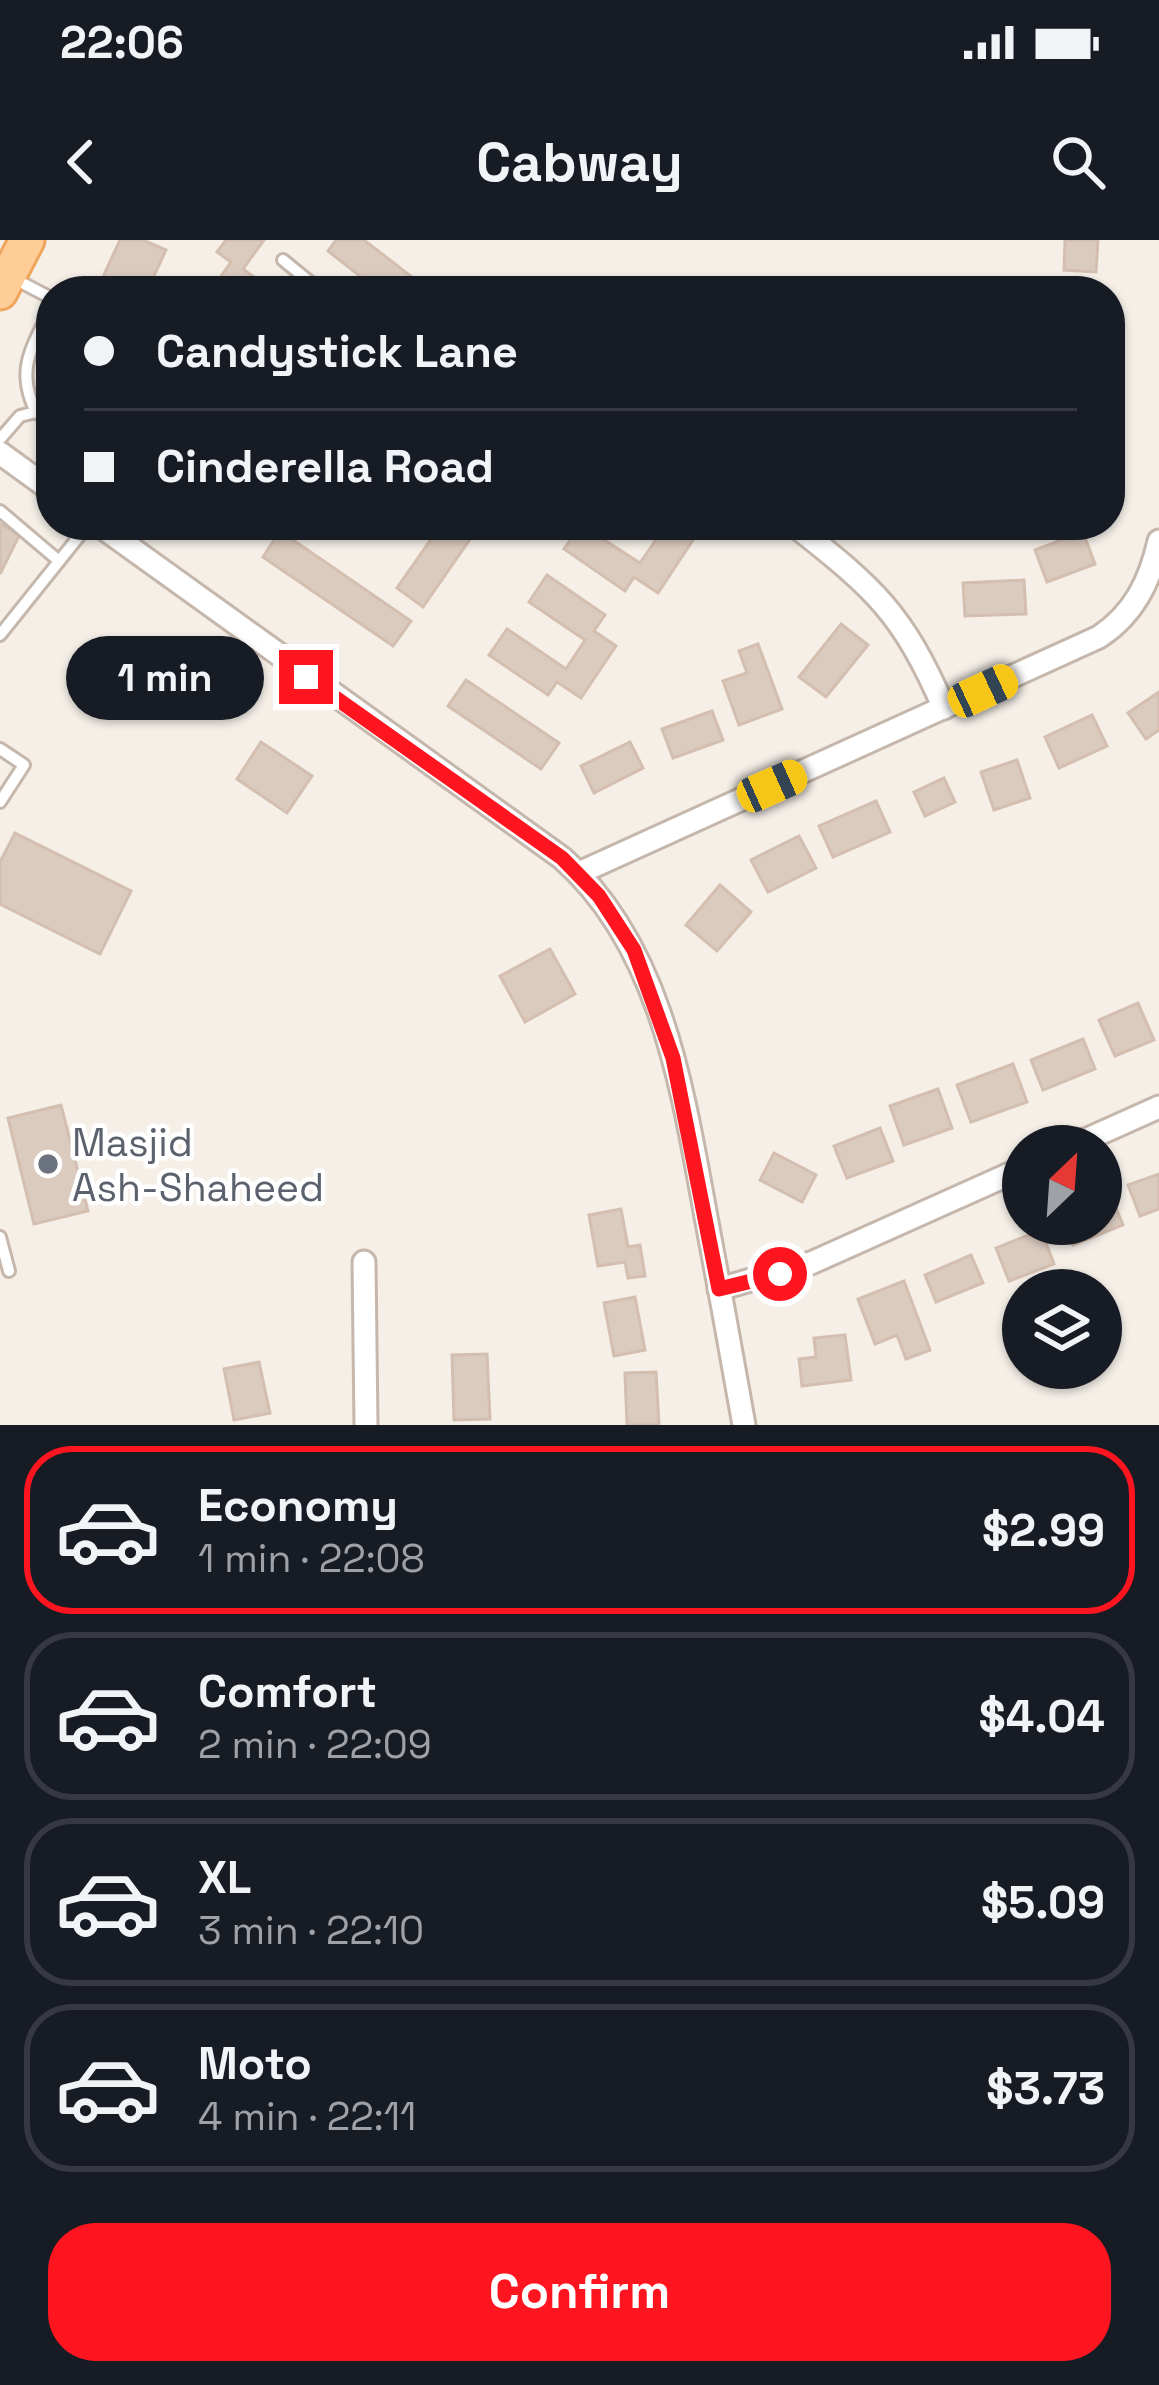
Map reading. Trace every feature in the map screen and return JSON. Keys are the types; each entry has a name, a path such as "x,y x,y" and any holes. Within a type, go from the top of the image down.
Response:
{"main road":[{"path":"4,284 27,240"}],"street":[{"path":"4,464 36,474"},
{"path":"120,540 579,873 634,950 664,1030 688,1121 744,1425"},
{"path":"812,540 883,599 916,645 944,708"},
{"path":"579,873 1110,630 1145,586 1159,541"},
{"path":"1119,1125 1159,1107"},
{"path":"719,1289 811,1263 1002,1177"},
{"path":"364,1262 366,1425"}],"lane":[{"path":"283,260 303,276"},
{"path":"4,284 36,294"},
{"path":"0,439 20,416 36,412 25,389 24,370 36,342"},
{"path":"0,511 59,561"},
{"path":"0,635 76,540"},
{"path":"0,749 24,765 0,802"},
{"path":"0,1237 9,1271"}],"building":[{"path":"120,240 143,240 166,250 154,276 103,276"},
{"path":"226,240 264,240 243,269 253,276 221,276 231,262 217,252"},
{"path":"336,240 364,240 411,276 360,276 328,251"},
{"path":"1065,240 1098,240 1096,272 1064,270"},
{"path":"0,524 20,534 0,574"},
{"path":"274,540 293,540 411,621 393,646 263,557"},
{"path":"431,540 470,540 423,607 397,588"},
{"path":"570,540 604,540 640,563 656,540 693,540 658,593 634,577 625,591 564,549"},
{"path":"1062,540 1086,540 1095,564 1047,582 1035,550"},
{"path":"547,575 605,615 594,631 616,646 581,698 557,682 548,695 489,655 507,629 566,669 585,640 529,602"},
{"path":"1024,580 1026,614 965,616 963,583"},
{"path":"841,624 868,645 826,697 799,677"},
{"path":"758,644 782,709 739,725 723,681 747,673 739,651"},
{"path":"466,680 559,743 541,769 448,706"},
{"path":"1159,692 1159,730 1146,739 1128,713"},
{"path":"712,711 723,740 673,758 662,729"},
{"path":"1092,715 1107,746 1059,768 1045,737"},
{"path":"261,742 312,776 287,813 237,779"},
{"path":"630,742 643,768 594,793 581,766"},
{"path":"1017,760 1030,798 994,810 981,772"},
{"path":"944,778 955,802 925,816 914,792"},
{"path":"876,801 890,832 833,857 819,826"},
{"path":"15,833 131,891 100,954 0,904 0,862"},
{"path":"799,836 816,868 768,892 751,860"},
{"path":"720,885 751,912 717,951 686,925"},
{"path":"550,949 575,994 525,1022 500,976"},
{"path":"1138,1003 1154,1040 1115,1056 1099,1020"},
{"path":"1083,1039 1095,1069 1043,1090 1031,1060"},
{"path":"1013,1064 1027,1102 971,1122 957,1085"},
{"path":"938,1089 952,1128 904,1145 890,1106"},
{"name":"Masjid Ash-Shaheed","path":"61,1105 88,1211 34,1224 8,1118"},
{"path":"880,1128 893,1161 847,1178 834,1146"},
{"path":"774,1153 816,1175 802,1202 760,1180"},
{"path":"1159,1174 1159,1209 1140,1216 1128,1185"},
{"path":"621,1209 628,1247 640,1245 645,1276 628,1278 625,1262 598,1266 589,1215"},
{"path":"1047,1245 1054,1264 1041,1269 1004,1269 996,1248"},
{"path":"971,1255 983,1283 936,1302 925,1275"},
{"path":"904,1281 930,1350 906,1359 897,1335 875,1344 858,1299"},
{"path":"635,1297 645,1350 614,1356 604,1303"},
{"path":"845,1335 851,1380 802,1386 799,1359 816,1357 814,1338"},
{"path":"487,1354 490,1419 454,1420 452,1355"},
{"path":"259,1362 270,1413 234,1420 224,1369"},
{"path":"656,1372 659,1425 627,1425 625,1373"}],"place":[{"name":"Masjid Ash-Shaheed","path":"48,1164"}],"route":[{"path":"306,677 562,858 599,896 634,950 673,1058 719,1289 780,1274"}]}
